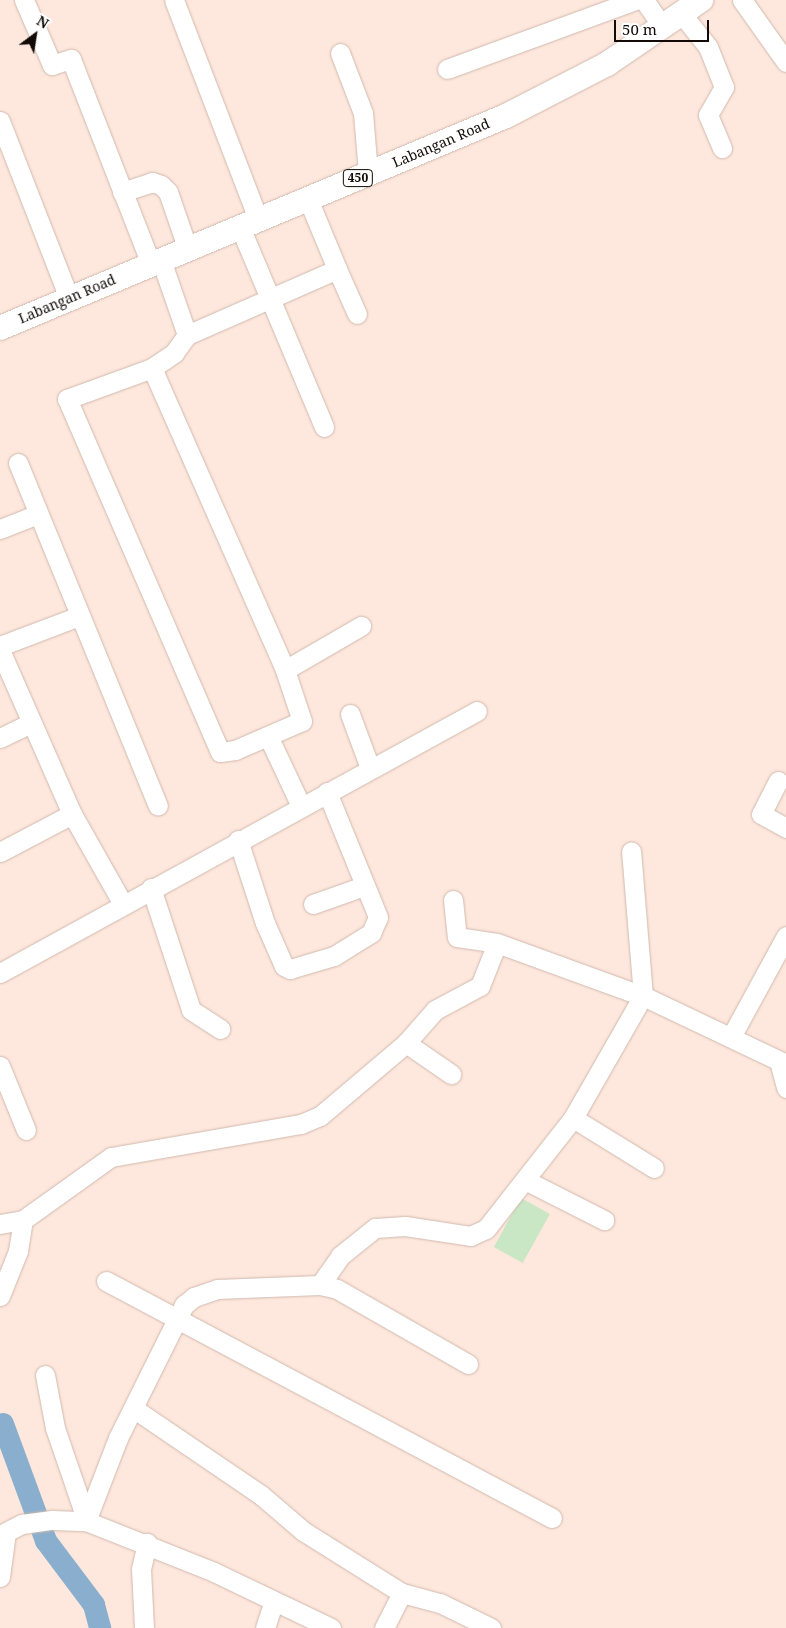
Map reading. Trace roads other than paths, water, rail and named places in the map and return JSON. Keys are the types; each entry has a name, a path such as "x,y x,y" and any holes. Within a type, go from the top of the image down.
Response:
{"main road":[{"name":"Labangan Road","path":"0,328 506,116 584,77 701,0"}],"street":[{"path":"24,0 52,65 71,59 122,192 156,262 187,335"},
{"path":"174,0 249,223 270,300 324,427"},
{"path":"447,69 636,0"},
{"path":"644,0 708,47 724,87 708,115 722,148"},
{"path":"742,0 786,62"},
{"path":"340,53 363,113 368,173"},
{"path":"0,121 69,298"},
{"path":"122,192 152,182 161,185 168,192 188,250"},
{"path":"308,200 358,314"},
{"path":"152,368 285,670 302,721 269,738 220,752 67,399 152,368 174,353 187,335 337,269"},
{"path":"18,463 158,806"},
{"path":"0,529 38,514"},
{"path":"0,646 79,616"},
{"path":"285,670 361,626"},
{"path":"0,650 72,814 123,904"},
{"path":"0,973 238,840 477,712"},
{"path":"350,714 370,768"},
{"path":"0,738 31,723"},
{"path":"269,738 301,806"},
{"path":"778,781 760,814 786,828"},
{"path":"238,840 265,922 290,969 334,956 371,934 378,917 327,792"},
{"path":"0,852 72,814"},
{"path":"320,1285 340,1256 375,1228 405,1226 470,1236 486,1229 574,1118 643,996 632,851"},
{"path":"313,904 364,886"},
{"path":"152,888 191,1010 220,1029"},
{"path":"453,900 457,937 497,943 643,996 783,1062 786,1088"},
{"path":"730,1037 786,936"},
{"path":"0,1224 24,1220 112,1157 301,1124 320,1116 406,1043 435,1010 480,986 497,943"},
{"path":"406,1043 451,1074"},
{"path":"0,1066 26,1130"},
{"path":"574,1118 654,1168"},
{"path":"525,1180 604,1220"},
{"path":"0,1296 18,1251 24,1220"},
{"path":"106,1281 176,1320 552,1518"},
{"path":"87,1517 133,1408 184,1305 217,1289 320,1285 350,1294 468,1364"},
{"path":"45,1375 55,1428 82,1508 87,1517"},
{"path":"133,1408 261,1495 303,1531 402,1593 440,1603 491,1628"},
{"path":"0,1577 9,1529 52,1520 87,1517 331,1628"},
{"path":"144,1628 141,1569 147,1543"},
{"path":"384,1628 402,1593"},
{"path":"266,1628 274,1601"}],"waterway":[{"path":"3,1424 46,1541 94,1605 100,1628"}]}
